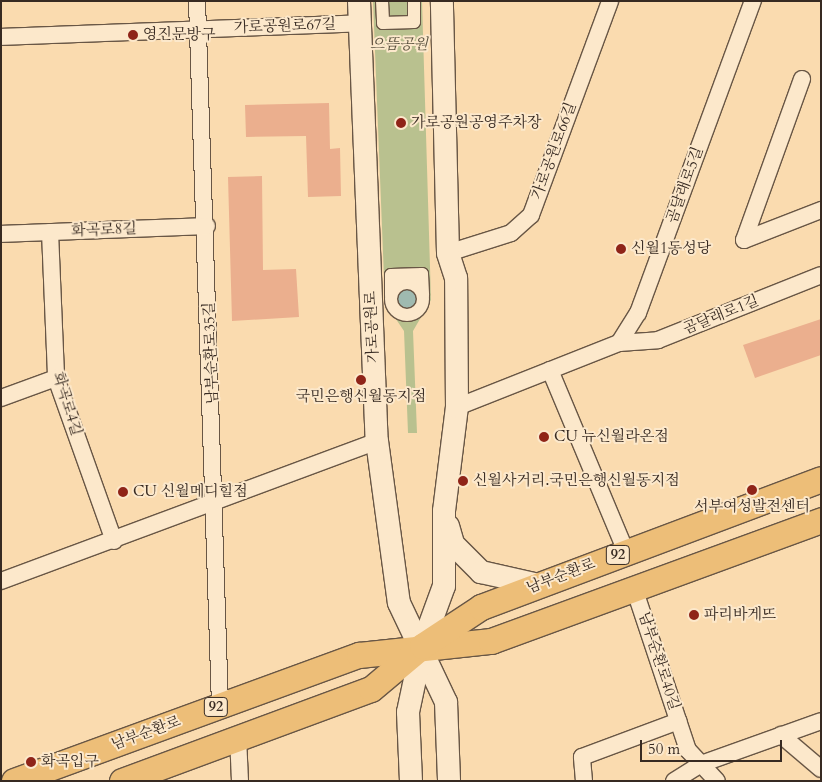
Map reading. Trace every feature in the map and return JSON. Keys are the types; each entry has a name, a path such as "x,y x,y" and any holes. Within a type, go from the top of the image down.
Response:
{"main road":[{"path":"411,781 408,712 422,646 444,586 444,511 457,407 456,278 448,253 442,1"},
{"name":"가로공원로","path":"359,12 377,441 399,603 422,646 446,702 449,781"},
{"name":"남부순환로","path":"122,781 371,689 422,646 481,607 821,479"},
{"path":"444,511 453,544 466,562 502,579 539,585"},
{"name":"남부순환로","path":"14,781 359,655 422,646 491,641 821,520"}],"street":[{"name":"남부순환로35길","path":"197,1 207,226 220,706"},
{"path":"382,1 383,23 414,22 414,1"},
{"name":"가로공원로66길","path":"448,253 511,233 530,215 610,1"},
{"name":"곰달래로5길","path":"619,342 638,313 753,1"},
{"name":"가로공원로67길","path":"1,36 198,28 359,12"},
{"path":"802,80 744,240 819,207"},
{"name":"화곡로8길","path":"1,234 207,226"},
{"name":"화곡로4길","path":"50,232 56,378 114,541"},
{"name":"곰달래로1길","path":"619,342 658,340 821,275"},
{"path":"407,282 418,286 423,295 422,306 410,315 396,310 391,295 397,286 407,282"},
{"path":"457,407 619,342"},
{"path":"550,370 626,552"},
{"path":"1,398 56,378"},
{"path":"1,581 215,504 377,441"},
{"name":"남부순환로40길","path":"634,588 688,750 717,781"},
{"path":"584,781 582,757 679,721"},
{"path":"674,781 701,764 821,721"},
{"path":"782,735 821,769"},
{"path":"238,737 240,781"}],"green space":[{"name":"으뜸공원","path":"373,1 422,1 431,300 413,331 417,433 408,433 404,331 385,303"}],"shaded area":[{"path":"407,288 415,291 418,299 415,307 407,310 399,307 396,299 399,291"}],"building":[{"path":"329,103 330,149 340,148 341,196 308,197 306,136 246,137 245,105"},
{"path":"262,176 263,270 296,269 299,317 232,321 228,177"},
{"path":"821,319 821,355 755,378 743,345"}],"place":[{"name":"영진문방구","path":"133,35"},
{"name":"가로공원공영주차장","path":"401,123"},
{"name":"신월1동성당","path":"621,249"},
{"name":"국민은행신월동지점","path":"361,380"},
{"name":"CU 뉴신월라온점","path":"544,437"},
{"name":"신월사거리.국민은행신월동지점","path":"463,481"},
{"name":"서부여성발전센터","path":"752,490"},
{"name":"CU 신월메디힐점","path":"123,492"},
{"name":"파리바게뜨","path":"694,615"},
{"name":"화곡입구","path":"31,762"}]}
